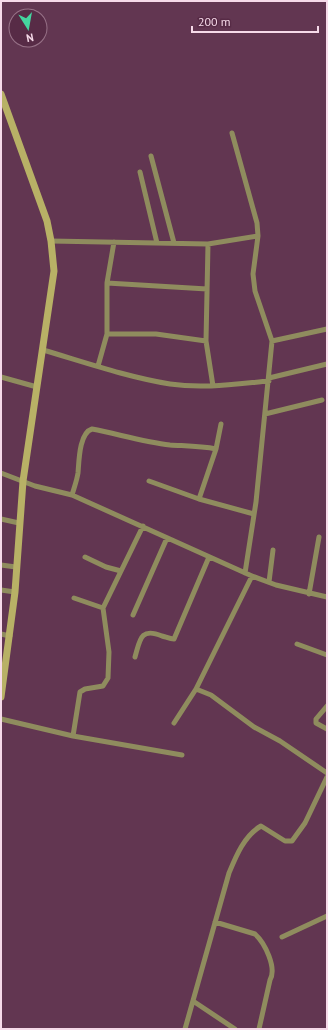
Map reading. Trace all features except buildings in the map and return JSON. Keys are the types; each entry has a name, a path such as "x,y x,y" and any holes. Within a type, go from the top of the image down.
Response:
{"street":[{"path":"1,94 47,221 54,271 23,481 15,592 1,698"},
{"path":"232,133 257,223 258,236 254,255 253,280 255,291 272,341 254,514 245,573"},
{"path":"151,156 174,243"},
{"path":"140,172 158,243"},
{"path":"51,241 208,244 258,236"},
{"path":"98,366 107,334 107,283 114,242"},
{"path":"208,244 206,340 213,386"},
{"path":"107,283 207,288"},
{"path":"272,341 327,329"},
{"path":"107,334 156,334 206,340"},
{"path":"43,350 98,366 171,384 213,386 269,380 327,364"},
{"path":"1,377 36,387"},
{"path":"265,414 322,400"},
{"path":"199,499 216,449 221,424"},
{"path":"72,495 78,474 81,447 85,434 88,430 92,429 133,439 197,445 216,449"},
{"path":"1,473 72,495 252,576 309,594 327,598"},
{"path":"149,481 199,499 254,514"},
{"path":"1,519 19,523"},
{"path":"74,736 80,692 85,689 103,686 108,678 108,643 103,608 143,526"},
{"path":"309,594 319,537"},
{"path":"134,614 167,538"},
{"path":"269,582 273,550"},
{"path":"85,556 106,568 121,571"},
{"path":"135,657 141,636 144,633 156,633 174,639 210,558"},
{"path":"1,565 16,567"},
{"path":"174,723 196,689 252,576"},
{"path":"1,590 15,592"},
{"path":"74,598 103,608"},
{"path":"1,634 10,636"},
{"path":"297,644 327,655"},
{"path":"196,689 211,695 254,727 280,741 327,773"},
{"path":"327,706 316,719 316,723 327,729"},
{"path":"1,719 74,736 182,755"},
{"path":"185,1029 229,873 238,850 252,833 261,826 284,841 292,841 305,823 327,777"},
{"path":"282,937 327,916"},
{"path":"215,922 255,934 274,969 270,980 259,1029"},
{"path":"193,1001 235,1029"}]}
